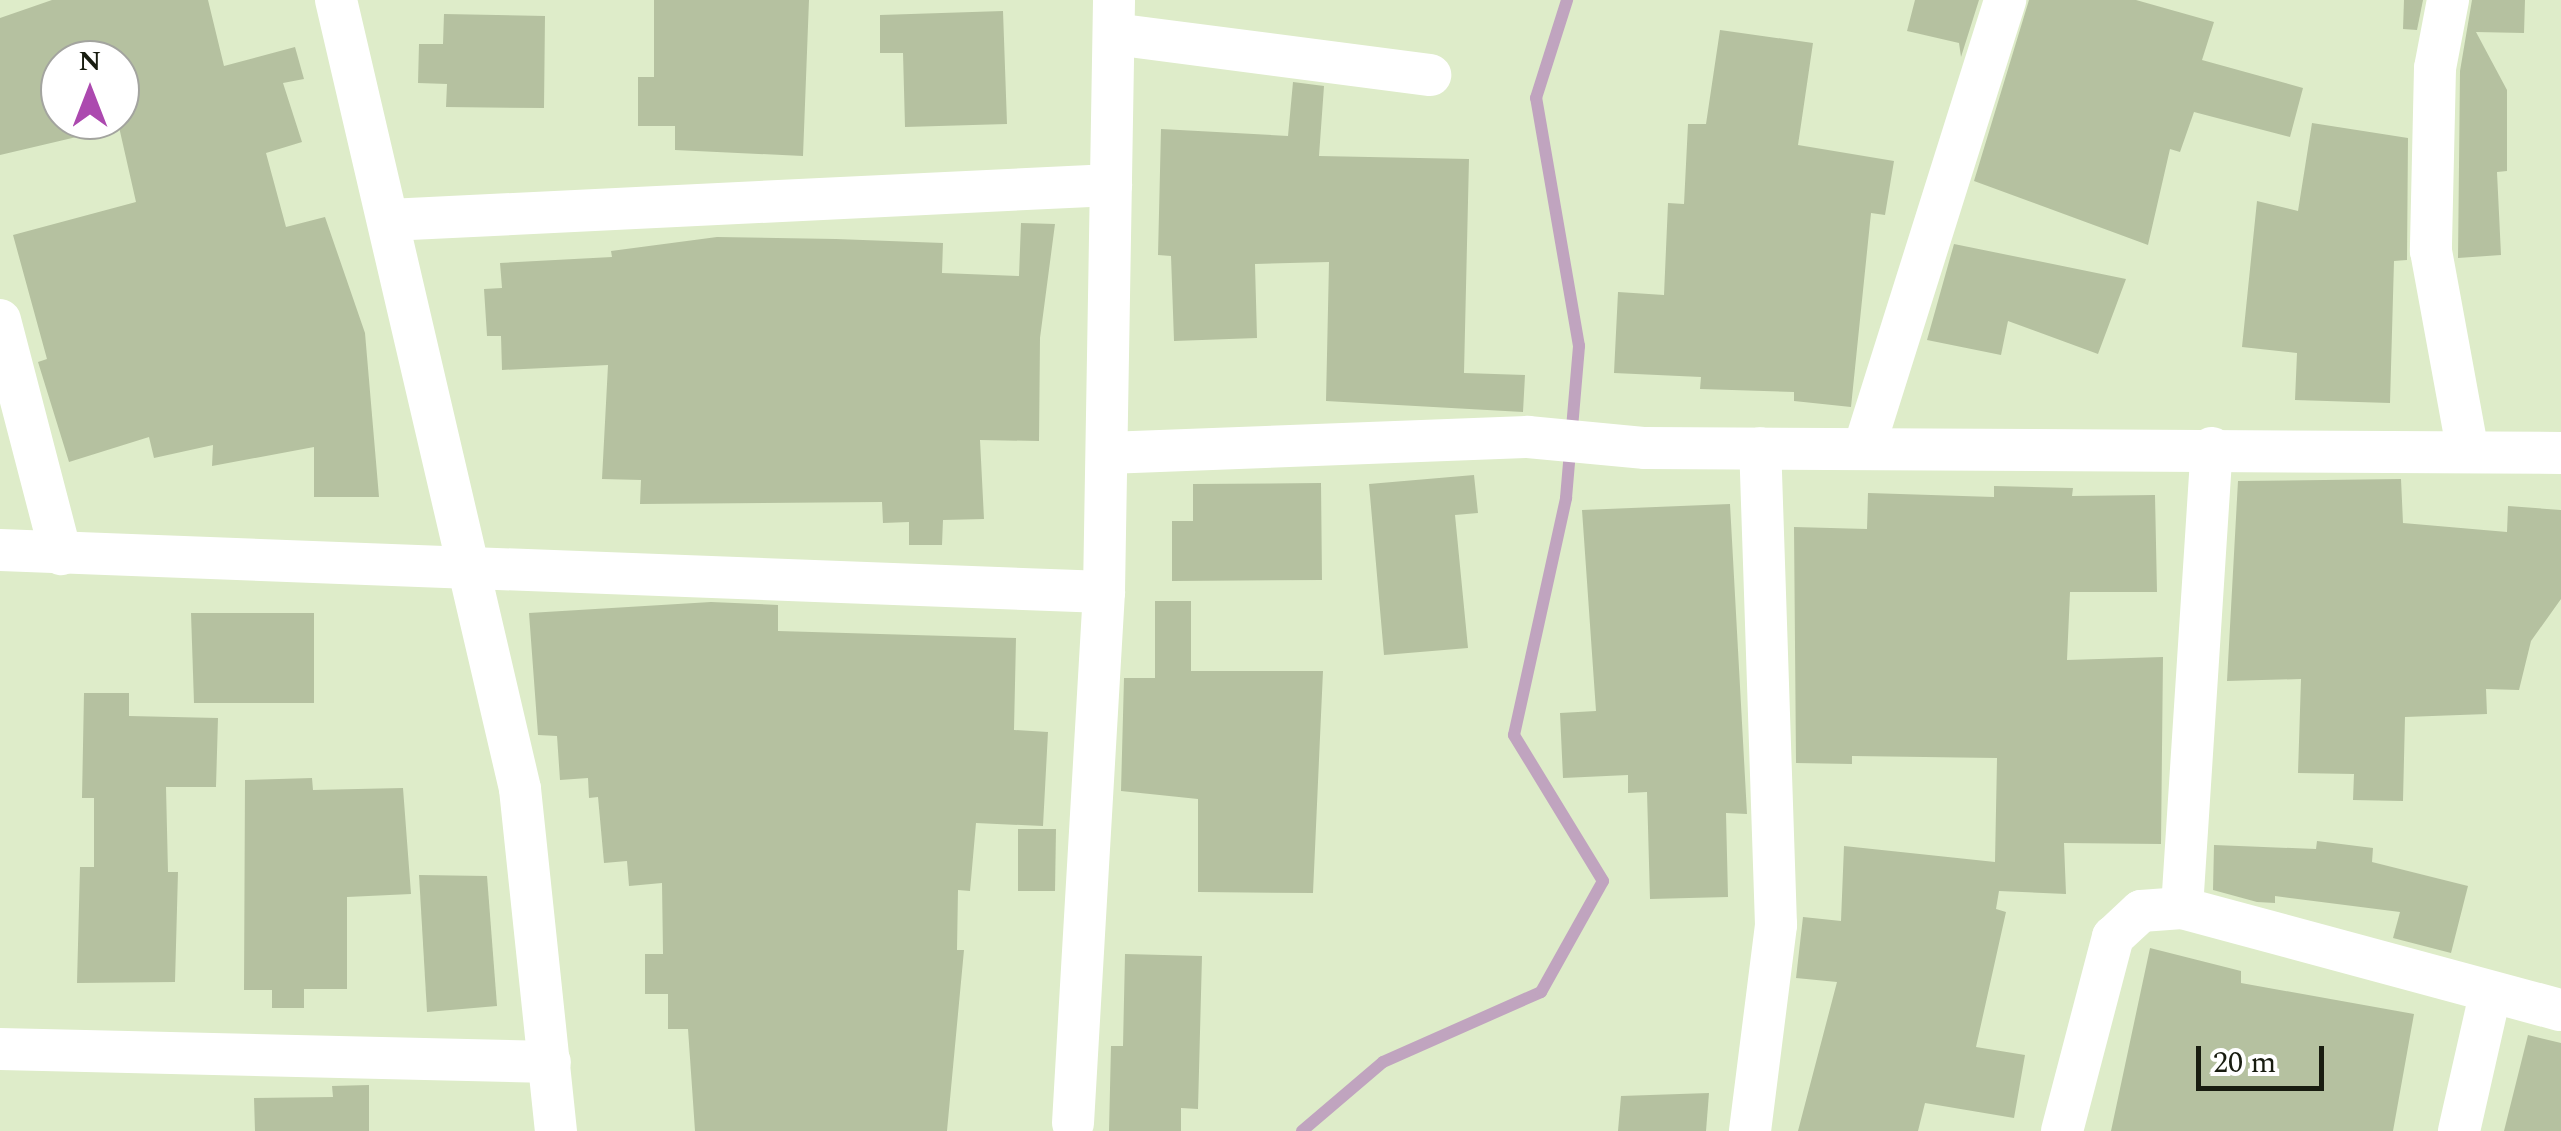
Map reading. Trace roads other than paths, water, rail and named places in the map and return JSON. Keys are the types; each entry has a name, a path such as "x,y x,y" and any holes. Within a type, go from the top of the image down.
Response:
{"street":[{"path":"336,0 473,564 520,789 556,1131"},
{"path":"1864,448 2004,0"},
{"path":"2448,0 2434,68 2431,251 2467,448"},
{"path":"1072,1123 1104,592 1114,17 1430,75"},
{"path":"388,220 1111,185"},
{"path":"0,320 61,554"},
{"path":"1107,453 1528,437 1645,448 2467,448 2561,453"},
{"path":"1750,1131 1776,925 1760,448"},
{"path":"2182,908 2212,448"},
{"path":"0,550 473,564 1104,592"},
{"path":"2062,1131 2113,937 2142,911 2182,908 2490,995 2561,1010"},
{"path":"2459,1131 2490,995"},
{"path":"0,1048 550,1062"}],"waterway":[{"path":"1302,1131 1383,1062 1541,992 1603,881 1514,735 1566,498 1579,346 1536,98 1567,0"}]}
